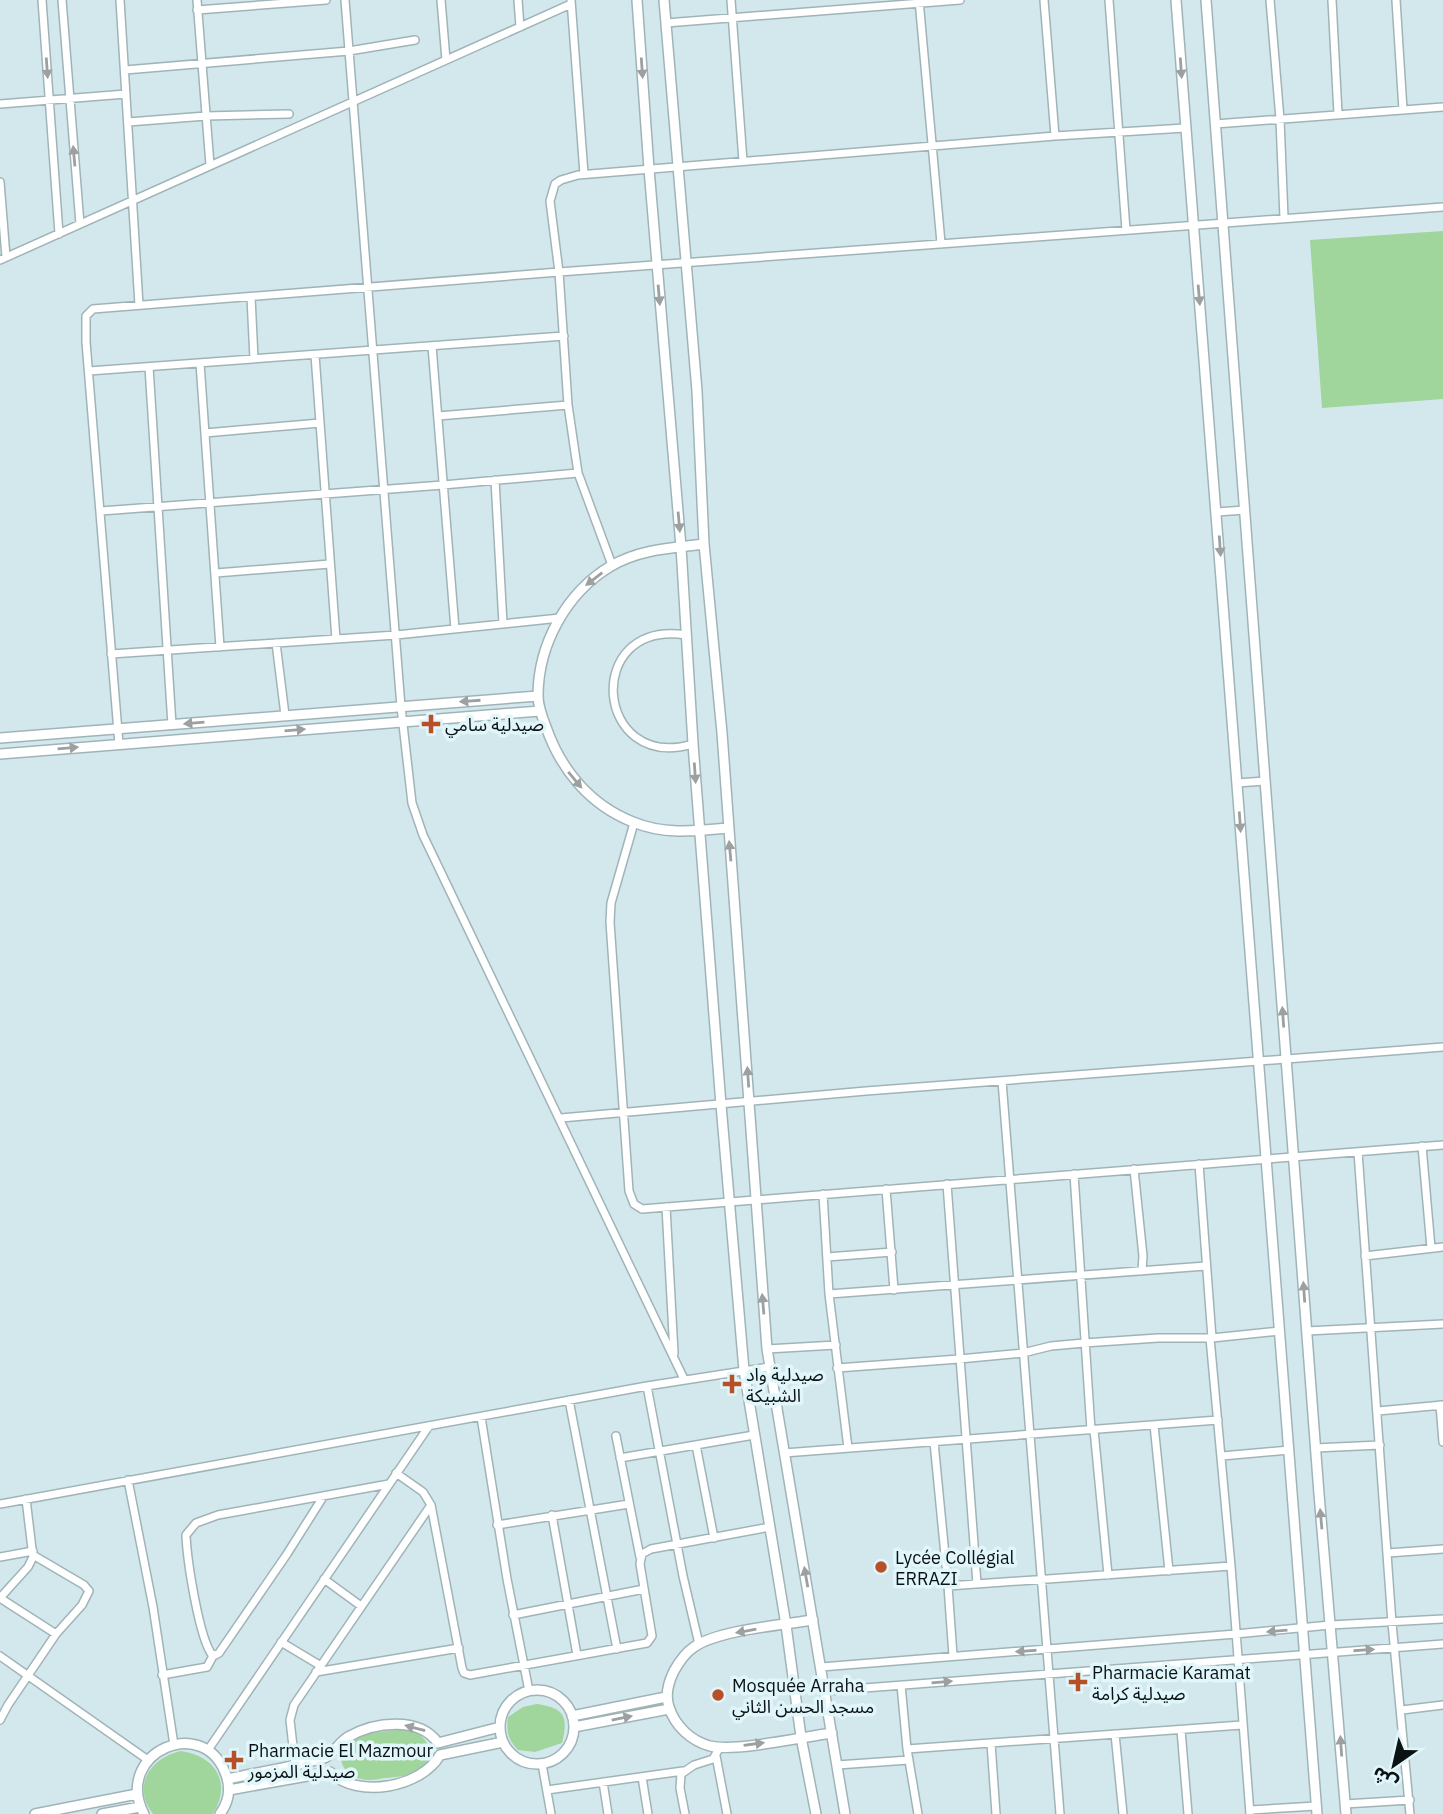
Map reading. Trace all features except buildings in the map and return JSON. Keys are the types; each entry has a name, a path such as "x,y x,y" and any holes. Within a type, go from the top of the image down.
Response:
{"street":[{"path":"42,0 59,234"},
{"path":"62,0 80,224"},
{"path":"120,0 139,305"},
{"path":"197,0 210,165"},
{"path":"197,10 326,0"},
{"path":"345,0 401,707 409,782 416,818 684,1379"},
{"path":"440,0 446,60"},
{"path":"518,0 520,27"},
{"path":"638,0 649,169 681,547 693,744 744,1370 786,1625 801,1737 816,1814"},
{"path":"664,0 696,391 704,544 721,720 767,1349 845,1814"},
{"path":"731,0 743,161"},
{"path":"666,23 919,1 960,0"},
{"path":"1044,0 1055,136"},
{"path":"1109,0 1126,230"},
{"path":"1176,0 1316,1810 1250,1812 1199,1164"},
{"path":"1206,0 1315,1448 1346,1809 1410,1800"},
{"path":"1270,0 1280,120 1284,218"},
{"path":"1332,0 1338,114"},
{"path":"1396,0 1404,110"},
{"path":"919,1 941,243"},
{"path":"0,182 3,259 571,2 583,174"},
{"path":"125,70 349,51 415,40"},
{"path":"0,104 126,94"},
{"path":"1215,124 1443,107"},
{"path":"128,122 206,116 289,114"},
{"path":"612,565 578,472 568,405 551,193 555,184 583,174 1185,128"},
{"path":"119,744 89,371 87,314 98,308 1443,207"},
{"path":"251,297 254,359"},
{"path":"89,371 564,336"},
{"path":"432,346 456,629"},
{"path":"315,355 336,639"},
{"path":"200,363 220,647"},
{"path":"149,367 172,725"},
{"path":"438,416 568,405"},
{"path":"205,433 320,424"},
{"path":"101,511 578,472"},
{"path":"495,480 503,624"},
{"path":"1217,512 1245,510"},
{"path":"704,544 646,552 612,565 583,588 560,618 545,652 538,696 540,711 561,762 592,799 612,813 656,829 700,831 728,828"},
{"path":"216,573 330,564"},
{"path":"111,654 396,635 560,618"},
{"path":"686,635 658,634 633,645 617,667 612,680 612,694 620,720 629,732 640,740 666,749 693,744"},
{"path":"276,643 285,715"},
{"path":"0,738 538,696"},
{"path":"0,754 540,711"},
{"path":"1237,783 1265,781"},
{"path":"634,823 610,912 631,1200 642,1209 1443,1145"},
{"path":"561,1118 1443,1047"},
{"path":"1002,1081 1060,1814"},
{"path":"1422,1146 1430,1248"},
{"path":"1358,1152 1392,1623 1410,1814"},
{"path":"1134,1170 1143,1256 1142,1271"},
{"path":"1074,1174 1084,1343 1108,1575"},
{"path":"947,1184 977,1584"},
{"path":"886,1189 894,1290"},
{"path":"822,1194 828,1294 848,1448"},
{"path":"666,1207 674,1359"},
{"path":"1366,1256 1443,1247"},
{"path":"827,1257 892,1252"},
{"path":"828,1294 1206,1266"},
{"path":"1307,1331 1443,1324"},
{"path":"837,1367 1023,1353 1051,1346 1084,1343 1211,1338 1280,1331"},
{"path":"767,1349 836,1345"},
{"path":"0,1504 684,1379 769,1367"},
{"path":"647,1386 699,1644"},
{"path":"569,1401 617,1649"},
{"path":"1378,1411 1442,1405 1443,1442"},
{"path":"481,1417 497,1525 529,1691"},
{"path":"784,1453 1218,1420"},
{"path":"1154,1425 1169,1571"},
{"path":"208,1750 429,1426"},
{"path":"620,1458 754,1435"},
{"path":"396,1473 423,1492 431,1505 462,1668 466,1674 577,1656 647,1643 651,1639 640,1557 616,1436"},
{"path":"934,1442 953,1656"},
{"path":"1315,1448 1380,1445"},
{"path":"696,1446 714,1538"},
{"path":"1222,1456 1289,1450"},
{"path":"128,1480 153,1607 174,1745"},
{"path":"214,1656 207,1646 202,1628 186,1542 187,1531 196,1523 218,1515 389,1484"},
{"path":"162,1675 205,1668 240,1623 323,1497"},
{"path":"26,1499 33,1553 28,1567 0,1598 56,1634"},
{"path":"497,1525 629,1504"},
{"path":"295,1764 291,1713 294,1705 431,1505"},
{"path":"552,1516 577,1656"},
{"path":"640,1557 645,1551 770,1527"},
{"path":"1388,1553 1443,1549"},
{"path":"0,1557 33,1553 84,1585 89,1591 82,1605 56,1634 0,1720"},
{"path":"948,1586 1231,1566"},
{"path":"324,1580 361,1606"},
{"path":"513,1615 644,1589"},
{"path":"821,1667 1330,1625 1443,1619"},
{"path":"718,1751 690,1736 681,1728 670,1709 666,1697 671,1678 680,1662 699,1644 737,1633 813,1620"},
{"path":"281,1642 318,1669 459,1648"},
{"path":"825,1691 1443,1644"},
{"path":"0,1657 148,1760"},
{"path":"901,1685 907,1749 918,1814"},
{"path":"529,1691 551,1693 568,1706 572,1716 574,1727 568,1747 561,1755 542,1764 519,1759 503,1742 500,1727 502,1715 508,1704 517,1696 529,1691"},
{"path":"572,1716 666,1697"},
{"path":"1402,1710 1443,1705"},
{"path":"574,1727 670,1709"},
{"path":"907,1749 1242,1725"},
{"path":"228,1779 328,1757 346,1738 383,1726 415,1726 432,1735 438,1743 440,1755 434,1764 419,1776 380,1785 349,1785 337,1779 330,1772 328,1757"},
{"path":"438,1743 500,1727"},
{"path":"1181,1730 1188,1814"},
{"path":"547,1790 683,1771 718,1751 832,1733"},
{"path":"1115,1734 1123,1814"},
{"path":"440,1755 503,1742"},
{"path":"991,1743 996,1814"},
{"path":"102,1814 142,1811 137,1794 138,1782 148,1760 160,1750 174,1745 195,1745 208,1750 225,1768 229,1799 220,1814"},
{"path":"718,1751 727,1814"},
{"path":"837,1765 909,1760"},
{"path":"542,1764 551,1814"},
{"path":"683,1771 680,1788 685,1814"},
{"path":"229,1790 330,1772"},
{"path":"642,1777 648,1814"},
{"path":"603,1782 608,1814"},
{"path":"35,1814 137,1794"}],"green space":[{"path":"1443,231 1443,399 1322,408 1310,240"},
{"path":"537,1704 553,1708 562,1715 565,1726 562,1743 535,1752 518,1750 509,1735 508,1717 523,1707"},
{"path":"403,1729 419,1734 428,1746 428,1760 416,1772 366,1780 356,1777 343,1766 342,1750 355,1738"},
{"path":"181,1751 203,1759 212,1765 217,1773 221,1792 213,1814 153,1814 147,1804 144,1783 153,1766 170,1754"}],"place":[{"name":"صيدلية سامي","path":"431,724"},
{"name":"صيدلية واد الشبيكة","path":"732,1384"},
{"name":"Lycée Collégial ERRAZI","path":"881,1567"},
{"name":"Pharmacie Karamat صيدلية كرامة","path":"1078,1682"},
{"name":"Mosquée Arraha مسجد الحسن الثاني","path":"718,1695"},
{"name":"Pharmacie El Mazmour صيدلية المزمور","path":"234,1760"}]}
